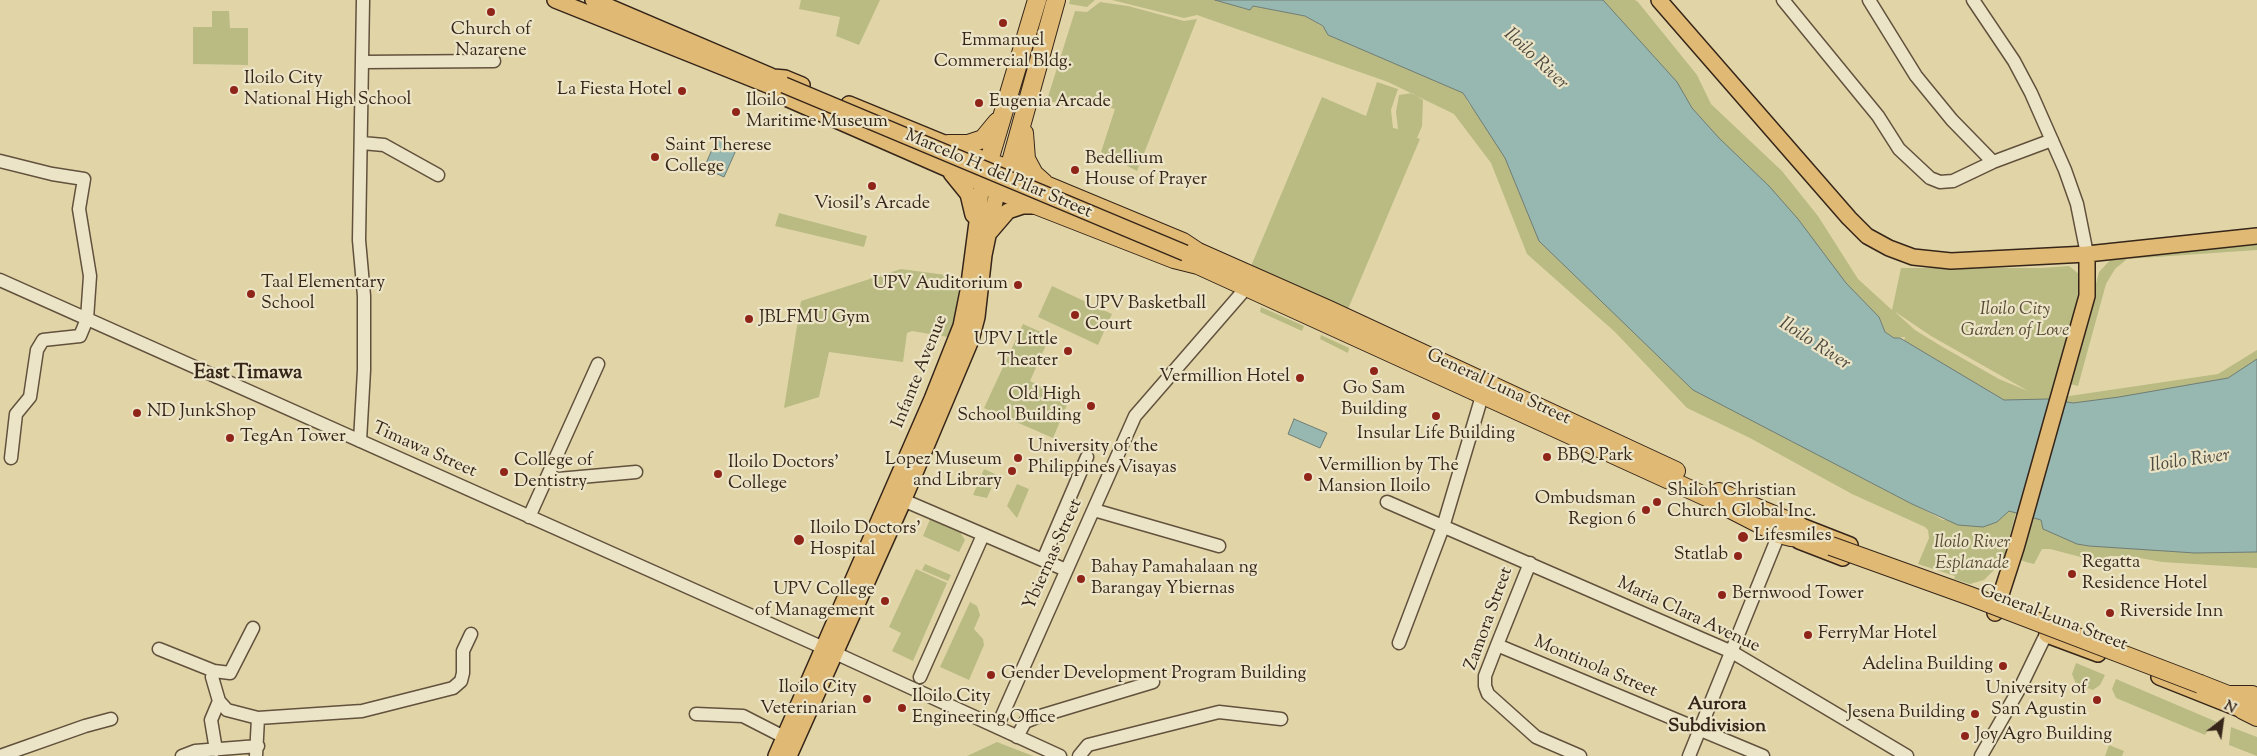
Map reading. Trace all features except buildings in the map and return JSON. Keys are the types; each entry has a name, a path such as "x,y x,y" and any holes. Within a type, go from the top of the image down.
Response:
{"highway":[{"path":"1002,192 1010,170 1056,0"},
{"path":"982,184 1035,6 1052,18"},
{"path":"948,144 968,144 983,139 1004,110"},
{"path":"1025,116 1026,159 1034,174 1048,187"},
{"name":"Marcelo H. del Pilar Street","path":"988,161 1010,170"},
{"name":"General Luna Street","path":"1010,170 1183,242 1194,257 1247,287 1482,396 1518,405"},
{"name":"Marcelo H. del Pilar Street","path":"982,184 1002,192"},
{"name":"General Luna Street","path":"1002,192 1174,259 1194,257 1271,283 1711,500 1789,532 1814,539 1989,603 2252,705"}],"main road":[{"name":"Marcelo H. del Pilar Street","path":"555,0 775,83 1194,257"},
{"name":"Marcelo H. del Pilar Street","path":"593,0 775,83 781,96 982,184"},
{"path":"1658,0 1849,218 1867,236 1889,248 1914,257 1951,261 2087,254 2257,236"},
{"name":"Marcelo H. del Pilar Street","path":"775,83 784,78 988,161"},
{"path":"947,168 968,194 981,232 1008,211 1023,206 1040,206"},
{"name":"Infante Avenue","path":"776,756 903,500 970,340 977,317 982,184"},
{"name":"Infante Avenue","path":"851,602 961,326 981,232 996,197 1002,192"},
{"path":"1994,613 2024,522 2087,296 2087,254"},
{"name":"General Luna Street","path":"1789,532 1999,598 2252,705"},
{"name":"General Luna Street","path":"1789,532 1884,574 1994,613 2048,635 2252,705"},
{"name":"Infante Avenue","path":"790,756 829,650"}],"street":[{"path":"360,441 364,370 364,296 360,240 364,62 363,0"},
{"path":"1783,0 1878,116 1899,149 1930,178 1940,182 1953,181 1994,162 2052,140"},
{"path":"1869,0 1916,76 1952,120 1994,162"},
{"path":"1973,0 2018,69 2052,140 2077,204 2087,254"},
{"path":"364,62 494,60"},
{"path":"362,143 384,145 438,175"},
{"path":"0,161 84,180 79,209 90,276 87,319 80,336 43,340 37,350 30,397 16,414 11,458"},
{"name":"Timawa Street","path":"0,280 829,650 1060,756"},
{"name":"Ybiernas Street","path":"997,727 1135,416 1247,287"},
{"path":"529,517 598,364"},
{"path":"1400,643 1443,527 1482,396"},
{"path":"1043,560 1087,457"},
{"path":"547,480 636,472"},
{"path":"903,500 1066,570"},
{"name":"Maria Clara Avenue","path":"1387,502 1732,652 1908,756"},
{"path":"1094,510 1219,546"},
{"path":"1689,756 1698,730 1732,652 1789,532"},
{"path":"920,677 984,535"},
{"name":"Zamora Street","path":"1530,563 1496,646 1484,681 1488,694 1536,737 1580,756"},
{"path":"1981,756 2048,635 2052,619"},
{"path":"159,649 214,671 230,673 253,628"},
{"path":"214,671 212,677 220,702 227,710 258,718 362,712 452,688 461,681 464,651 471,634"},
{"name":"Montinola Street","path":"1496,646 1764,756"},
{"path":"1017,737 1024,722 1153,682"},
{"path":"216,750 211,720 213,711 220,702"},
{"path":"1079,756 1088,745 1219,712 1281,719"},
{"path":"696,714 743,716 784,737"},
{"path":"182,756 195,751 257,751 258,718"},
{"path":"0,756 85,726 111,719"}],"green space":[{"path":"801,0 880,0 859,45 836,36 840,17 799,9"},
{"path":"1070,0 1095,0 1087,7 1069,4"},
{"path":"1112,0 1215,0 1249,10 1253,6 1305,16 1342,38 1463,93 1469,104 1915,505 1943,520 2009,511 2016,512 2003,561 1984,580 1970,584 1954,579 1955,576 1918,564 1929,538 1928,530 1925,527 1852,494 1750,438 1687,408 1615,332 1527,254 1491,163 1454,114 1388,82 1197,15 1184,18"},
{"name":"Iloilo City Garden of Love","path":"1595,0 1635,0 1638,2 1697,75 1711,104 1782,171 1818,216 1858,279 1892,310 1901,268 2042,268 2069,266 2079,274 2081,286 2058,376 2049,399 2218,374 2257,350 2257,383 2033,419 1903,344 1905,337 1894,338 1885,332 1879,317 1873,319","holes":["1894,311 1931,336 2028,391 1999,379 1941,346 1915,330"]},
{"path":"1100,2 1128,6 1184,21 1197,19 1137,171 1101,152 1115,109 1073,96 1069,107 1047,100 1075,11 1087,12"},
{"path":"212,11 229,11 230,28 248,28 248,65 193,64 193,27 212,27"},
{"path":"1377,82 1398,89 1391,110 1393,128 1398,129 1396,112 1399,95 1412,93 1423,100 1422,126 1417,138 1420,139 1348,309 1251,266 1322,97 1366,116"},
{"path":"779,213 867,236 864,247 775,226"},
{"path":"2257,244 2257,250 2127,259 2115,269 2106,284 2078,386 2070,384 2099,272 2114,256"},
{"path":"901,269 961,277 954,320 948,337 912,331 907,333 903,362 829,352 819,397 784,408 801,301"},
{"name":"UPV Basketball Court","path":"1052,286 1112,314 1098,345 1038,317"},
{"path":"1261,307 1304,326 1302,331 1260,312"},
{"path":"1023,324 1050,336 1030,381 1069,400 1053,438 984,408"},
{"path":"1321,335 1349,348 1348,353 1320,339"},
{"path":"984,469 997,475 987,498 973,495"},
{"path":"1017,484 1029,489 1017,518 1007,506"},
{"path":"931,517 958,529 965,540 959,552 923,536"},
{"name":"Iloilo River Esplanade","path":"2032,517 2042,520 2044,529 2257,549 2257,568 2162,562 2129,556 2109,556 2100,562 2050,549 2042,549 2034,564 2021,560"},
{"path":"925,564 951,575 948,581 922,570"},
{"path":"916,569 947,583 913,661 892,651 901,633 889,627"},
{"path":"970,602 977,606 980,615 974,629 983,639 984,645 969,680 940,667"},
{"path":"2076,663 2105,675 2100,685 2093,690 2076,684 2072,674"},
{"path":"2116,679 2217,722 2209,728 2205,735 2116,698 2112,689"},
{"path":"2231,727 2257,737 2257,756 2229,745"},
{"path":"997,742 1033,756 967,756"},
{"path":"2109,745 2124,751 2122,756 2105,756"}],"water":[{"name":"Iloilo River","path":"1215,0 1603,0 1677,82 1692,108 1719,138 1769,186 1798,219 1846,283 1879,317 1885,332 1894,338 1900,338 2004,400 2048,399 2073,403 2119,397 2228,378 2257,359 2257,552 2195,553 2089,546 2077,544 2043,529 2041,520 2009,511 1997,522 1983,527 1958,525 1912,504 1693,390 1539,241 1505,158 1463,93 1328,35 1323,26 1305,16 1253,6 1250,10"},
{"path":"717,138 737,148 724,177 704,168"},
{"path":"1294,419 1327,433 1320,448 1288,434"}],"place":[{"name":"Church of Nazarene","path":"491,12"},
{"name":"Emmanuel Commercial Bldg.","path":"1003,23"},
{"name":"Iloilo City National High School","path":"234,90"},
{"name":"La Fiesta Hotel","path":"682,91"},
{"name":"Eugenia Arcade","path":"979,103"},
{"name":"Iloilo Maritime Museum","path":"736,112"},
{"name":"Saint Therese College","path":"655,157"},
{"name":"Bedellium House of Prayer","path":"1075,170"},
{"name":"Viosil's Arcade","path":"872,186"},
{"name":"UPV Auditorium","path":"1018,285"},
{"name":"Taal Elementary School","path":"251,294"},
{"name":"UPV Basketball Court","path":"1075,315"},
{"name":"JBLFMU Gym","path":"749,319"},
{"name":"UPV Little Theater","path":"1068,351"},
{"name":"Go Sam Building","path":"1374,371"},
{"name":"Vermillion Hotel","path":"1300,378"},
{"name":"Old High School Building","path":"1091,406"},
{"name":"ND JunkShop","path":"137,413"},
{"name":"Insular Life Building","path":"1436,416"},
{"name":"TegAn Tower","path":"230,438"},
{"name":"BBQ Park","path":"1547,457"},
{"name":"University of the Philippines Visayas","path":"1018,458"},
{"name":"Lopez Museum and Library","path":"1012,471"},
{"name":"College of Dentistry","path":"504,472"},
{"name":"Iloilo Doctors' College","path":"718,474"},
{"name":"Vermillion by The Mansion Iloilo","path":"1308,477"},
{"name":"Shiloh Christian Church Global Inc.","path":"1657,502"},
{"name":"Ombudsman Region 6","path":"1646,510"},
{"name":"Lifesmiles","path":"1743,537"},
{"name":"Iloilo Doctors' Hospital","path":"799,540"},
{"name":"Statlab","path":"1738,556"},
{"name":"Regatta Residence Hotel","path":"2072,574"},
{"name":"Bahay Pamahalaan ng Barangay Ybiernas","path":"1081,579"},
{"name":"Bernwood Tower","path":"1722,595"},
{"name":"UPV College of Management","path":"885,601"},
{"name":"Riverside Inn","path":"2110,613"},
{"name":"FerryMar Hotel","path":"1808,635"},
{"name":"Adelina Building","path":"2003,666"},
{"name":"Gender Development Program Building","path":"991,675"},
{"name":"Iloilo City Veterinarian","path":"867,699"},
{"name":"University of San Agustin","path":"2097,700"},
{"name":"Iloilo City Engineering Office","path":"902,708"},
{"name":"Jesena Building","path":"1975,714"},
{"name":"Joy Agro Building","path":"1965,736"}],"district":[{"name":"East Timawa","path":"248,375"},
{"name":"Aurora Subdivision","path":"1717,717"}]}
